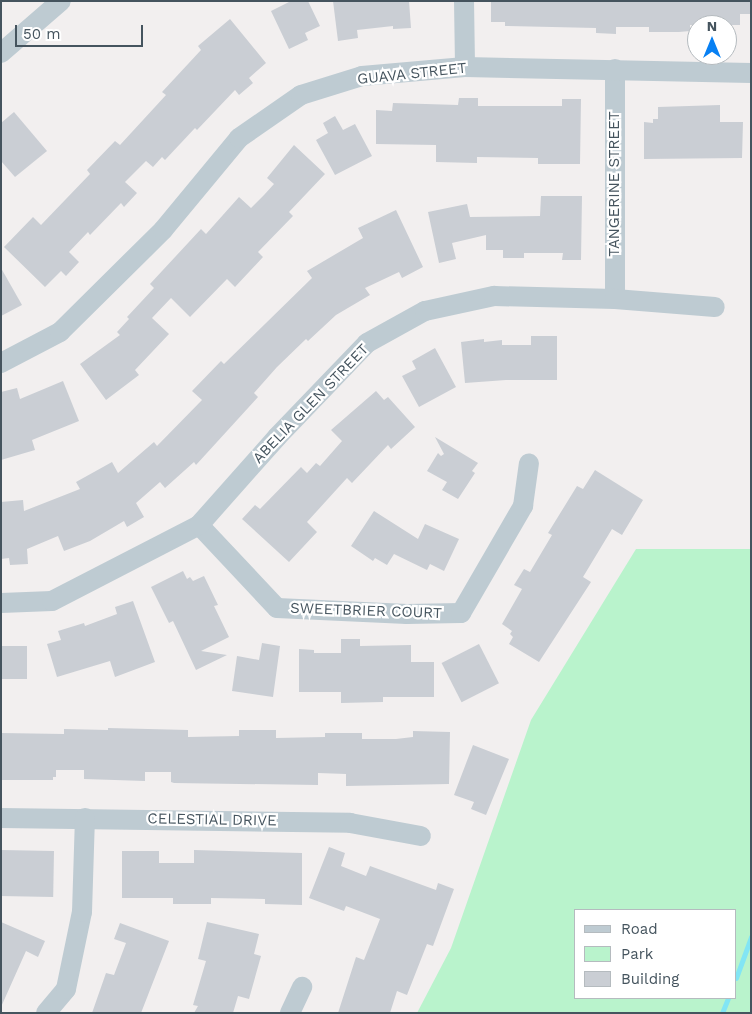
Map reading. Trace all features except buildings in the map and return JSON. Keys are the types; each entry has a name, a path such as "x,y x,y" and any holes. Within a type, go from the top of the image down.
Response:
{"street":[{"path":"1,53 61,1"},
{"path":"464,1 465,67"},
{"name":"GUAVA STREET","path":"1,364 60,332 163,230 239,138 301,95 362,76 465,67 751,73"},
{"name":"TANGERINE STREET","path":"615,69 615,299"},
{"name":"ABELIA GLEN STREET","path":"1,603 52,601 199,525 277,437 367,343 425,310 494,296 615,299 715,307"},
{"name":"SWEETBRIER COURT","path":"199,525 277,608 407,614 462,613 522,506 529,463"},
{"name":"CELESTIAL DRIVE","path":"1,818 350,823 421,836"},
{"path":"46,1013 66,989 82,912 85,818"},
{"path":"290,1013 302,987"}],"green space":[{"path":"636,549 751,549 751,1013 417,1013 451,948 531,720"}],"waterway":[{"path":"737,975 751,937"},
{"path":"722,1013 728,999"}]}
